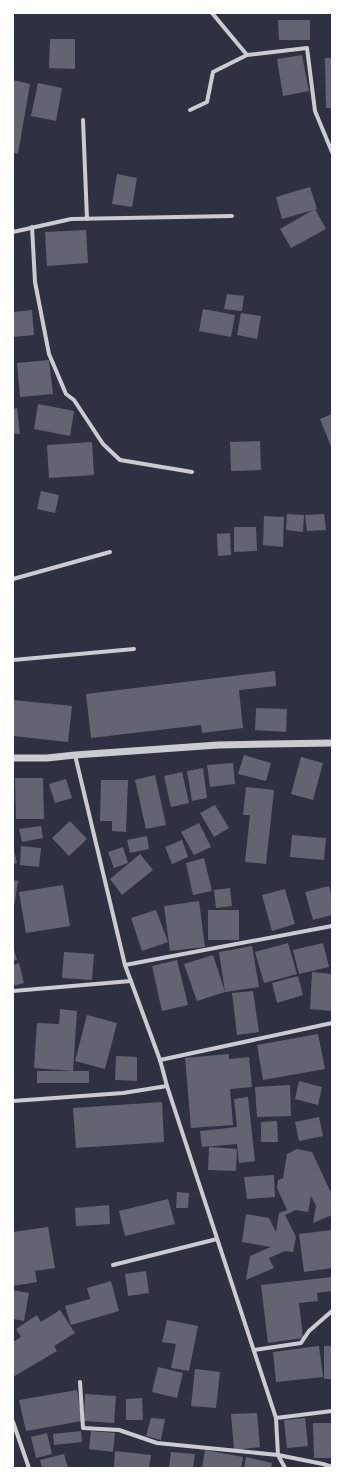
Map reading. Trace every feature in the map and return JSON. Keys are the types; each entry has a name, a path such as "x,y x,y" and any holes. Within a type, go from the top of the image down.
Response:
{"street":[{"path":"212,13 247,55"},
{"path":"190,110 207,102 214,72 247,55 307,48 315,111 332,152"},
{"path":"83,120 87,219"},
{"path":"13,232 71,219 232,216"},
{"path":"32,228 35,282 49,354 66,394 74,400 103,444 120,460 192,472"},
{"path":"13,579 110,552"},
{"path":"13,660 134,649"},
{"path":"13,758 47,758 218,745 332,743"},
{"path":"75,755 125,965 160,1060 167,1086 276,1418 278,1455 285,1468"},
{"path":"125,965 332,926"},
{"path":"13,991 131,981"},
{"path":"160,1060 332,1023"},
{"path":"13,1101 123,1092 167,1086"},
{"path":"113,1265 217,1239"},
{"path":"254,1350 301,1343 309,1331 332,1311"},
{"path":"80,1382 83,1428 119,1430 157,1443 278,1455 332,1467"},
{"path":"276,1418 332,1411"},
{"path":"13,1422 29,1468"}],"building":[{"path":"278,20 310,20 310,40 279,40"},
{"path":"50,39 75,39 75,69 49,68"},
{"path":"302,55 309,91 283,96 277,59"},
{"path":"325,58 332,58 332,108 326,108"},
{"path":"13,80 30,84 18,154 13,153"},
{"path":"38,83 62,88 56,121 31,116"},
{"path":"117,174 137,178 132,207 112,204"},
{"path":"310,187 317,209 282,219 276,197"},
{"path":"315,209 326,229 291,248 280,229"},
{"path":"86,230 88,263 47,266 45,232"},
{"path":"227,294 244,296 242,311 224,309"},
{"path":"203,309 235,315 231,337 199,331"},
{"path":"32,310 34,335 13,337 13,312"},
{"path":"241,313 261,316 257,339 237,335"},
{"path":"49,360 53,394 20,397 17,363"},
{"path":"38,404 74,411 70,436 34,429"},
{"path":"17,408 20,434 13,434 13,409"},
{"path":"332,414 332,449 320,419"},
{"path":"260,441 261,470 231,471 230,442"},
{"path":"92,442 94,475 49,478 47,445"},
{"path":"41,491 59,495 55,513 37,509"},
{"path":"287,514 304,515 303,532 286,530"},
{"path":"324,514 326,530 307,531 305,515"},
{"path":"264,516 284,517 283,547 263,545"},
{"path":"234,527 256,527 257,551 234,552"},
{"path":"230,533 231,555 218,556 217,534"},
{"path":"275,671 276,686 239,690 243,728 202,733 201,725 91,738 86,694"},
{"path":"13,700 72,706 68,742 13,736"},
{"path":"256,708 287,709 286,732 255,730"},
{"path":"244,755 271,763 266,781 238,774"},
{"path":"301,757 323,763 313,800 291,794"},
{"path":"233,763 235,784 210,787 207,765"},
{"path":"203,768 207,798 192,801 187,771"},
{"path":"182,772 189,803 171,807 164,776"},
{"path":"155,775 166,825 146,829 135,780"},
{"path":"15,778 43,778 44,819 16,819"},
{"path":"66,779 72,798 55,803 49,784"},
{"path":"101,780 128,780 126,832 112,831 112,821 100,821"},
{"path":"246,787 274,790 266,864 245,862 250,815 243,815"},
{"path":"215,805 229,828 214,837 200,813"},
{"path":"70,821 87,839 69,856 52,838"},
{"path":"199,823 211,847 194,855 181,832"},
{"path":"41,826 43,838 22,842 19,829"},
{"path":"292,835 326,838 324,860 290,857"},
{"path":"147,836 149,849 130,853 127,840"},
{"path":"182,840 188,857 172,864 165,847"},
{"path":"21,846 41,848 39,867 20,865"},
{"path":"13,847 17,863 13,864"},
{"path":"123,847 128,863 114,868 108,852"},
{"path":"140,854 153,870 122,895 110,879"},
{"path":"204,858 212,891 193,895 186,863"},
{"path":"13,880 18,881 14,907 13,907"},
{"path":"63,885 70,926 26,933 19,892"},
{"path":"329,886 332,897 332,915 313,920 305,892"},
{"path":"230,888 232,906 216,908 214,890"},
{"path":"285,889 295,924 272,931 262,895"},
{"path":"199,901 205,947 170,951 164,906"},
{"path":"156,910 168,942 142,951 131,918"},
{"path":"208,910 239,910 239,940 208,940"},
{"path":"288,943 297,974 264,983 255,952"},
{"path":"323,943 329,967 299,974 293,950"},
{"path":"13,946 17,960 13,961"},
{"path":"252,946 259,987 225,992 219,952"},
{"path":"64,952 94,954 92,980 62,978"},
{"path":"213,955 225,992 197,1001 184,964"},
{"path":"177,960 188,1005 162,1011 152,966"},
{"path":"19,963 24,983 13,986 13,965"},
{"path":"312,972 332,974 332,1011 310,1009"},
{"path":"298,976 303,995 277,1003 272,983"},
{"path":"253,991 259,1032 237,1035 232,993"},
{"path":"60,1009 77,1011 73,1071 34,1068 37,1023 59,1024"},
{"path":"87,1015 117,1023 105,1069 75,1061"},
{"path":"318,1034 325,1069 263,1080 257,1045"},
{"path":"229,1054 229,1059 249,1057 252,1087 230,1089 233,1125 191,1128 185,1058"},
{"path":"116,1056 137,1057 137,1081 115,1080"},
{"path":"37,1071 89,1071 89,1083 37,1083"},
{"path":"299,1081 322,1087 318,1105 295,1099"},
{"path":"290,1085 291,1116 257,1117 255,1087"},
{"path":"248,1097 255,1161 239,1163 237,1144 202,1147 200,1131 237,1127 234,1099"},
{"path":"162,1102 164,1142 76,1148 73,1108"},
{"path":"319,1117 323,1136 299,1141 295,1122"},
{"path":"277,1121 278,1142 261,1142 261,1122"},
{"path":"209,1147 237,1149 236,1171 208,1170"},
{"path":"297,1149 312,1152 332,1195 332,1215 313,1223 316,1206 311,1196 308,1212 296,1210 285,1215 296,1237 293,1252 285,1251 269,1258 274,1268 246,1280 250,1256 271,1247 242,1242 246,1214 269,1218 276,1232 279,1213 287,1210 277,1188 278,1180 283,1178 287,1154"},
{"path":"274,1175 275,1197 247,1199 244,1177"},
{"path":"177,1192 189,1193 188,1208 176,1208"},
{"path":"168,1199 175,1224 125,1236 119,1211"},
{"path":"109,1205 110,1224 76,1226 75,1208"},
{"path":"48,1227 55,1268 35,1271 37,1282 13,1286 13,1232"},
{"path":"332,1230 332,1268 304,1272 299,1234"},
{"path":"146,1271 149,1293 128,1296 125,1274"},
{"path":"332,1277 332,1291 317,1293 318,1301 299,1303 303,1338 268,1343 261,1285"},
{"path":"111,1281 119,1311 71,1325 65,1306 90,1299 87,1288"},
{"path":"13,1290 29,1293 24,1321 13,1319"},
{"path":"60,1310 75,1333 54,1346 57,1351 13,1377 13,1342 21,1337 16,1329 37,1315 41,1322"},
{"path":"167,1320 198,1326 189,1371 171,1368 176,1344 162,1342"},
{"path":"319,1346 323,1377 276,1382 273,1352"},
{"path":"324,1346 332,1346 332,1379 324,1379"},
{"path":"158,1367 183,1373 177,1398 152,1392"},
{"path":"195,1369 220,1372 216,1408 191,1406"},
{"path":"77,1390 82,1421 26,1431 19,1400"},
{"path":"85,1394 116,1396 114,1423 84,1421"},
{"path":"142,1398 143,1420 126,1420 126,1399"},
{"path":"257,1413 260,1447 234,1450 231,1414"},
{"path":"151,1418 165,1419 161,1440 146,1436"},
{"path":"305,1418 308,1446 287,1448 284,1420"},
{"path":"313,1423 332,1423 332,1458 314,1458"},
{"path":"81,1431 82,1442 54,1445 53,1434"},
{"path":"91,1431 115,1433 113,1452 89,1449"},
{"path":"47,1433 52,1454 36,1458 31,1437"},
{"path":"205,1450 243,1457 241,1468 202,1468"},
{"path":"115,1451 151,1455 149,1468 114,1468"},
{"path":"171,1452 195,1454 193,1468 169,1468"},
{"path":"64,1454 68,1468 42,1468 40,1460"},
{"path":"246,1457 272,1463 271,1468 244,1468"}]}
